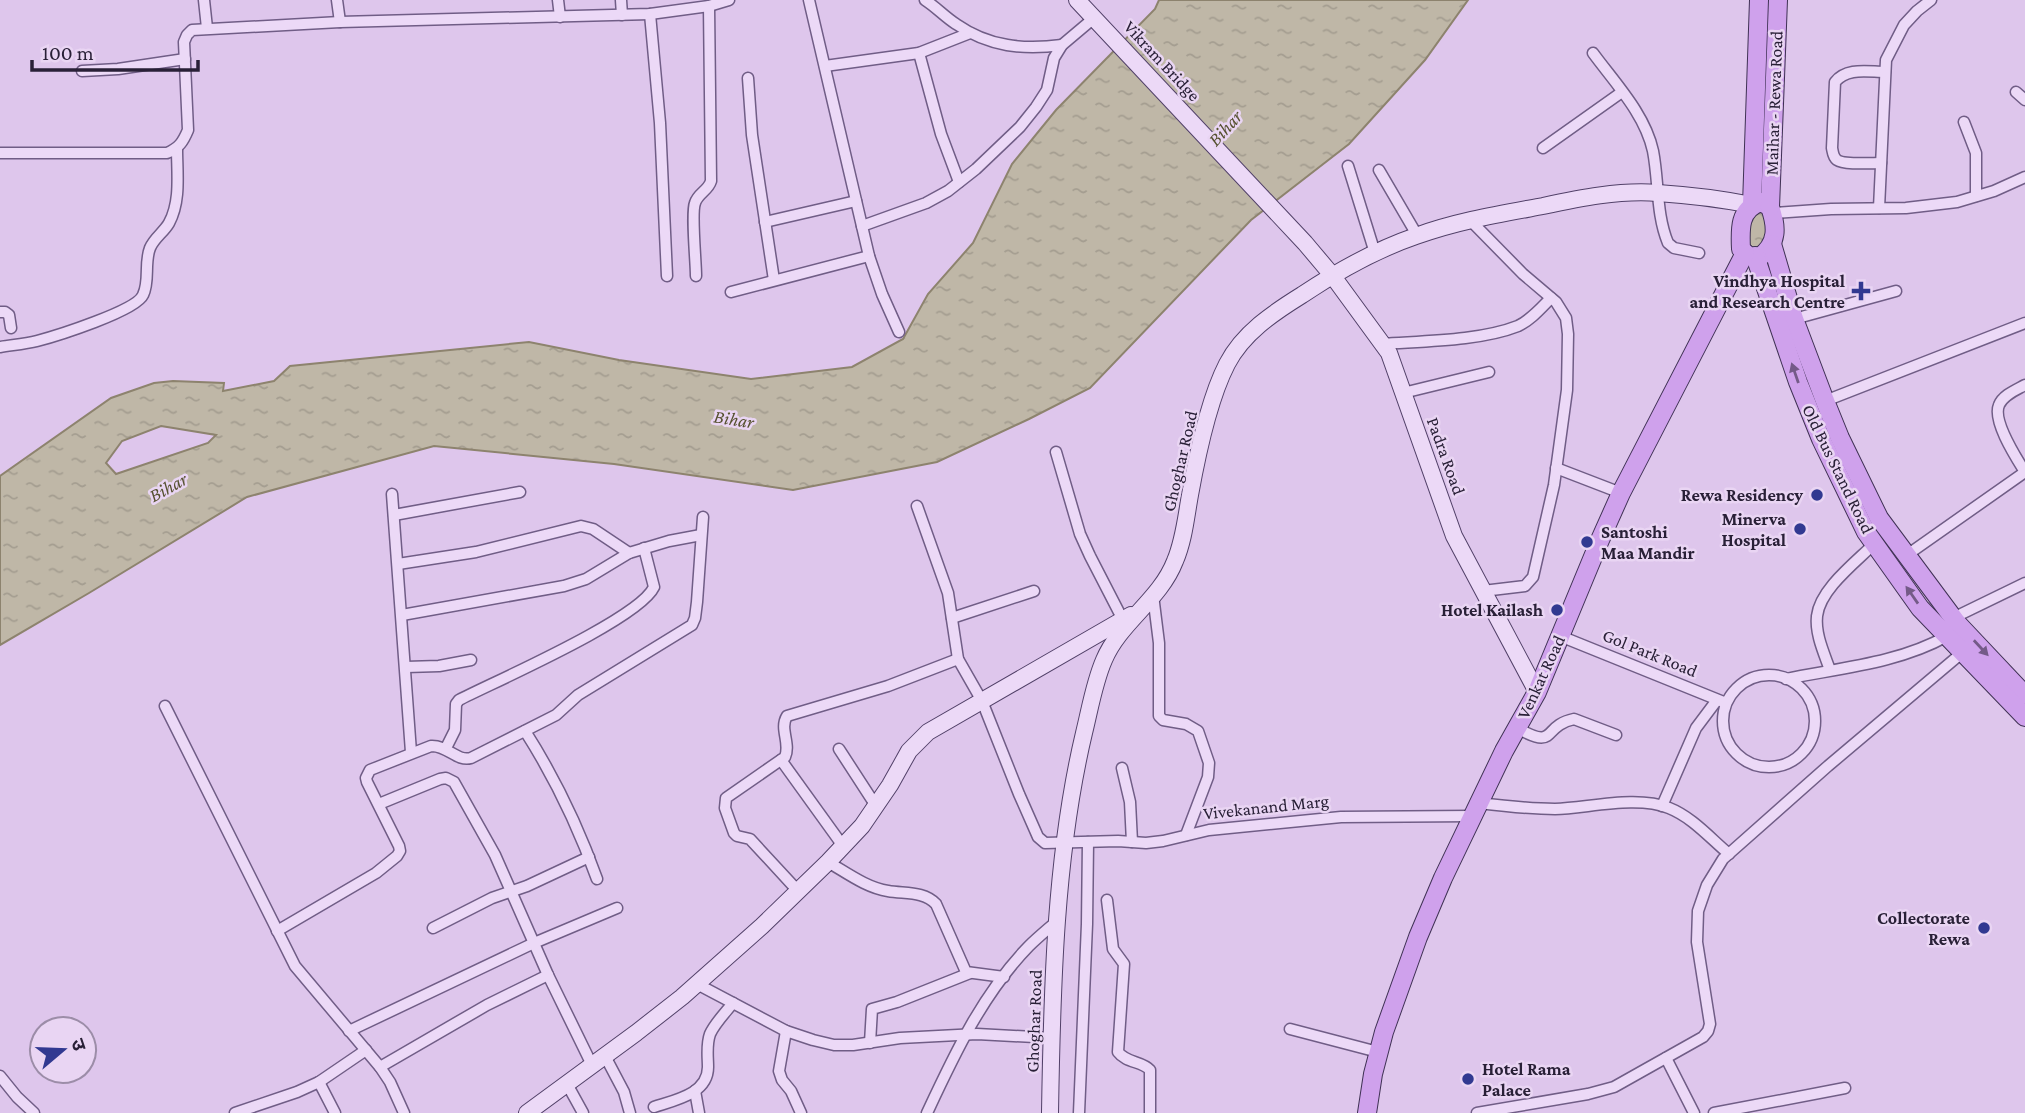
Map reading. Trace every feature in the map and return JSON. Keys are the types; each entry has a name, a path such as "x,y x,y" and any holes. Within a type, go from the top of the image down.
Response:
{"main road":[{"name":"Maihar - Rewa Road","path":"1759,0 1765,208"},
{"name":"Maihar - Rewa Road","path":"1765,208 1777,0"},
{"path":"1750,255 1741,249 1740,230 1744,214 1765,208 1775,218 1772,244"},
{"name":"Venkat Road","path":"1367,1113 1378,1052 1418,937 1476,809 1537,692 1621,493 1750,255 1760,257 1770,250 1772,244"},
{"name":"Old Bus Stand Road","path":"1772,244 1794,319 1825,401 1879,518 1907,555 1963,652 2025,717"},
{"name":"Old Bus Stand Road","path":"1750,255 1821,439 1866,531 1920,608 1948,628 2025,695"}],"street":[{"path":"204,0 207,28"},
{"path":"337,0 340,22"},
{"path":"558,0 560,17"},
{"path":"621,0 622,15"},
{"path":"0,153 167,153 177,149 188,130 184,42 192,30 340,22 622,15 709,6 729,0"},
{"path":"809,0 870,256 899,332"},
{"path":"925,0 970,33 995,43 1019,48 1062,46 1100,23"},
{"name":"Vikram Bridge","path":"1077,0 1305,243"},
{"path":"1879,208 1886,60 1904,25 1931,0"},
{"path":"696,276 694,207 711,181 709,6"},
{"path":"650,13 660,123 667,276"},
{"path":"825,66 919,53 970,33"},
{"path":"862,226 926,203 976,169 1020,127 1036,107 1047,90 1054,58 1062,46"},
{"path":"919,53 941,134 959,182"},
{"path":"1593,53 1634,108 1649,137 1668,243 1674,248 1699,253"},
{"path":"82,71 185,59"},
{"path":"1881,163 1837,160 1833,156 1832,135 1835,82 1840,75 1850,72 1885,72"},
{"path":"748,78 752,135 774,280"},
{"path":"1543,148 1622,92"},
{"path":"1964,122 1976,153 1976,197"},
{"path":"0,347 37,341 86,325 135,305 142,298 150,248 166,228 175,208 177,149"},
{"path":"1348,166 1375,253"},
{"path":"1379,170 1417,235"},
{"path":"1765,208 1906,208 1957,202 1994,191 2025,177"},
{"name":"Ghoghar Road","path":"1050,1113 1057,921 1075,771 1103,662 1112,644 1163,584 1174,566 1181,546 1194,473 1217,387 1229,361 1245,339 1264,321 1332,275 1417,235 1470,220 1601,195 1657,192 1765,208"},
{"path":"765,222 856,201"},
{"path":"1470,220 1560,308 1566,318 1568,334 1567,390 1556,468 1530,582 1515,589 1483,591"},
{"name":"Padra Road","path":"1305,243 1389,353 1454,536 1537,692"},
{"path":"731,292 870,256"},
{"path":"1794,319 1896,291"},
{"path":"1382,344 1460,338 1519,325 1551,298"},
{"path":"0,312 9,315 11,328"},
{"path":"1825,401 2025,323"},
{"path":"1403,393 1489,372"},
{"path":"1907,555 2025,472 1997,414 1999,404 2006,396 2025,385"},
{"path":"1056,452 1080,534 1123,620"},
{"path":"1556,468 1621,493"},
{"path":"394,515 520,492"},
{"path":"392,494 411,752"},
{"path":"917,506 943,578 958,659 982,701 1038,837 1045,843 1065,843"},
{"path":"277,931 376,873 400,851 367,782 368,774 374,768 431,746 446,748 466,760 555,715 578,695 692,625 697,602 702,517"},
{"path":"398,564 476,552 581,526 593,529 629,553"},
{"path":"402,615 564,586 586,579 629,553 701,535"},
{"path":"1830,670 1819,636 1817,618 1820,601 1875,543"},
{"path":"446,748 455,730 456,704 459,701 610,624 648,596 654,587 644,548"},
{"path":"1729,854 1684,815 1662,806 1696,728 1721,701 1751,678 1769,675 1786,678 1906,655 1927,647 1948,628 2025,583"},
{"path":"952,618 1034,591"},
{"path":"1153,595 1159,655 1159,716 1163,720 1186,724 1198,732 1209,764 1208,776 1185,835"},
{"path":"527,1113 636,1034 697,984 828,862 876,806 919,739 1138,611"},
{"name":"Gol Park Road","path":"1560,636 1721,701"},
{"path":"1477,1113 1614,1087 1699,1040 1708,1031 1710,1024 1697,942 1698,911 1707,885 1729,854 1963,652"},
{"path":"797,891 750,839 734,833 725,808 726,798 781,761 788,748 783,724 791,714 888,686 958,659"},
{"path":"406,667 439,666 471,660"},
{"path":"1721,701 1726,739 1736,754 1751,764 1769,768 1786,764 1801,754 1811,739 1815,721 1806,696 1786,678"},
{"path":"165,706 295,966 380,1067 404,1113"},
{"path":"1517,728 1535,738 1543,738 1551,734 1558,725 1574,719 1616,735"},
{"path":"525,731 554,779 597,878"},
{"path":"839,749 876,806"},
{"path":"781,761 843,846"},
{"path":"1122,768 1130,802 1132,842"},
{"path":"379,804 440,779 454,782 512,892 548,975 598,1061 624,1092 630,1113"},
{"name":"Vivekanand Marg","path":"1065,843 1163,841 1209,830 1341,817 1647,803 1662,806"},
{"path":"1079,1113 1088,842"},
{"path":"433,928 492,898 512,892 589,857"},
{"path":"828,862 871,887 930,898 936,904 965,970 1004,977"},
{"path":"1107,900 1113,948 1124,964 1118,1052 1122,1057 1147,1066 1150,1070 1150,1113"},
{"path":"349,1031 534,943 617,908"},
{"path":"927,1113 965,1035 1004,977 1029,946 1057,921"},
{"path":"870,1043 872,1009 970,973"},
{"path":"380,1067 487,1004 548,975"},
{"path":"697,984 786,1031 834,1045 977,1034 1053,1038"},
{"path":"654,1107 702,1086 707,1078 709,1036 733,1003"},
{"path":"1290,1029 1378,1052"},
{"path":"786,1031 779,1071 800,1113"},
{"path":"236,1113 319,1082 366,1050"},
{"path":"1666,1058 1694,1113"},
{"path":"0,1076 34,1113"},
{"path":"319,1082 335,1113"},
{"path":"567,1084 583,1113"},
{"path":"1714,1113 1844,1088"},
{"path":"695,1091 699,1113"}],"water":[{"name":"Bihar","path":"1159,0 1468,0 1425,60 1349,144 1251,220 1090,388 937,462 793,490 614,464 434,446 247,497 0,645 0,476 111,398 154,383 224,383 223,391 274,381 290,366 529,342 619,360 751,379 852,367 903,339 928,294 973,243 1012,164 1056,110 1155,9","holes":["161,426 216,435 208,443 116,474 106,463 122,441"]},
{"path":"1761,202 1775,236 1748,256 1744,214"}],"place":[{"name":"Vindhya Hospital and Research Centre","path":"1861,291"},
{"name":"Rewa Residency","path":"1817,495"},
{"name":"Minerva Hospital","path":"1800,529"},
{"name":"Santoshi Maa Mandir","path":"1587,542"},
{"name":"Hotel Kailash","path":"1557,610"},
{"name":"Collectorate Rewa","path":"1984,928"},
{"name":"Hotel Rama Palace","path":"1468,1079"}]}
